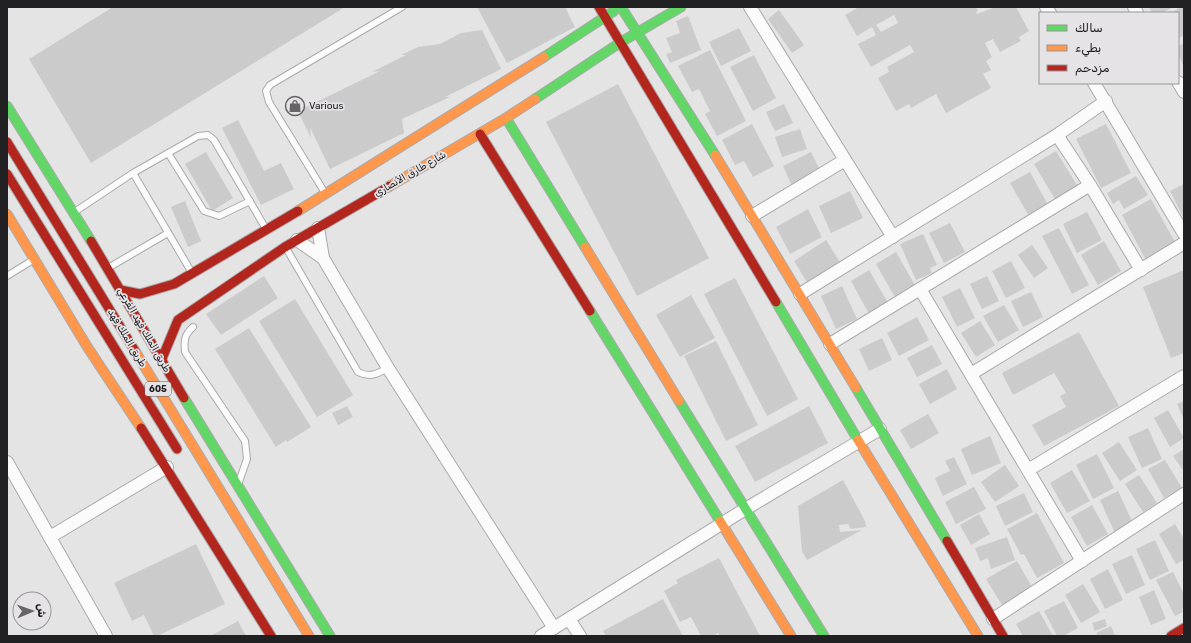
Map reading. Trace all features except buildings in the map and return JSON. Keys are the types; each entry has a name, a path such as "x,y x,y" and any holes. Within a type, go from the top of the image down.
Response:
{"main road":[{"path":"599,7 859,442 978,636"},
{"path":"120,290 140,294 174,284 267,230 565,44 604,16 620,7 800,294 1004,636"},
{"name":"شارع طارق الأنصاري","path":"161,360 178,320 285,247 480,134 621,42 638,34 681,7"},
{"name":"طريق الملك فهد الفرعي","path":"7,106 74,212 161,360 330,636"},
{"path":"506,118 747,508 824,636"},
{"path":"480,134 790,636"},
{"name":"طريق الملك فهد","path":"7,142 309,636"},
{"name":"طريق الملك فهد","path":"7,174 183,460"},
{"path":"7,214 88,348 167,467 271,636"},
{"path":"1171,636 1184,628"}],"street":[{"path":"750,7 893,237"},
{"path":"1095,84 1184,234"},
{"path":"800,294 1057,135 1106,101"},
{"path":"1057,135 1090,185 1141,270"},
{"path":"752,216 845,160"},
{"path":"830,344 1090,185"},
{"path":"318,228 323,258 388,368 554,628"},
{"path":"297,240 323,258"},
{"path":"971,374 1184,244"},
{"path":"920,289 1082,561"},
{"path":"1028,470 1184,376"},
{"path":"541,636 722,525 747,508 880,429"},
{"path":"7,462 106,636"},
{"path":"50,537 167,467"},
{"path":"993,619 1184,494"},
{"path":"569,619 580,636"}],"lane":[{"path":"325,193 269,102 266,91 270,84 402,7"},
{"path":"74,212 133,173 198,136 208,135 214,140 267,230"},
{"path":"168,153 204,211 219,216 250,201"},
{"path":"133,173 192,273"},
{"path":"107,268 168,233"},
{"path":"285,247 358,372 365,376 376,375 388,368"},
{"path":"7,276 34,259"},
{"path":"193,327 186,333 184,340 185,352 245,441 247,459 238,486"}],"traffic: fast":[{"path":"621,7 715,155"},
{"path":"535,99 621,42 681,7"},
{"path":"544,57 614,11"},
{"path":"7,106 91,241"},
{"path":"506,118 585,247"},
{"path":"776,302 858,440"},
{"path":"590,311 720,521"},
{"path":"856,388 947,541"},
{"path":"184,398 330,636"},
{"path":"679,401 824,636"}],"traffic: slow":[{"path":"298,211 544,57"},
{"path":"390,186 506,118 535,99"},
{"path":"715,155 856,388"},
{"path":"7,214 88,348 141,428"},
{"path":"585,247 679,401"},
{"path":"135,351 309,636"},
{"path":"858,440 978,636"},
{"path":"720,521 791,636"}],"traffic: jam":[{"path":"599,7 776,302"},
{"path":"480,134 590,311"},
{"path":"7,142 135,351"},
{"path":"7,174 177,449"},
{"path":"161,361 178,320 285,247 390,186"},
{"path":"120,290 140,294 174,284 298,211"},
{"path":"91,241 184,398"},
{"path":"141,428 271,636"},
{"path":"947,541 1003,636"},
{"path":"1171,636 1184,628"}],"place":[{"name":"Various","path":"295,106"}]}
